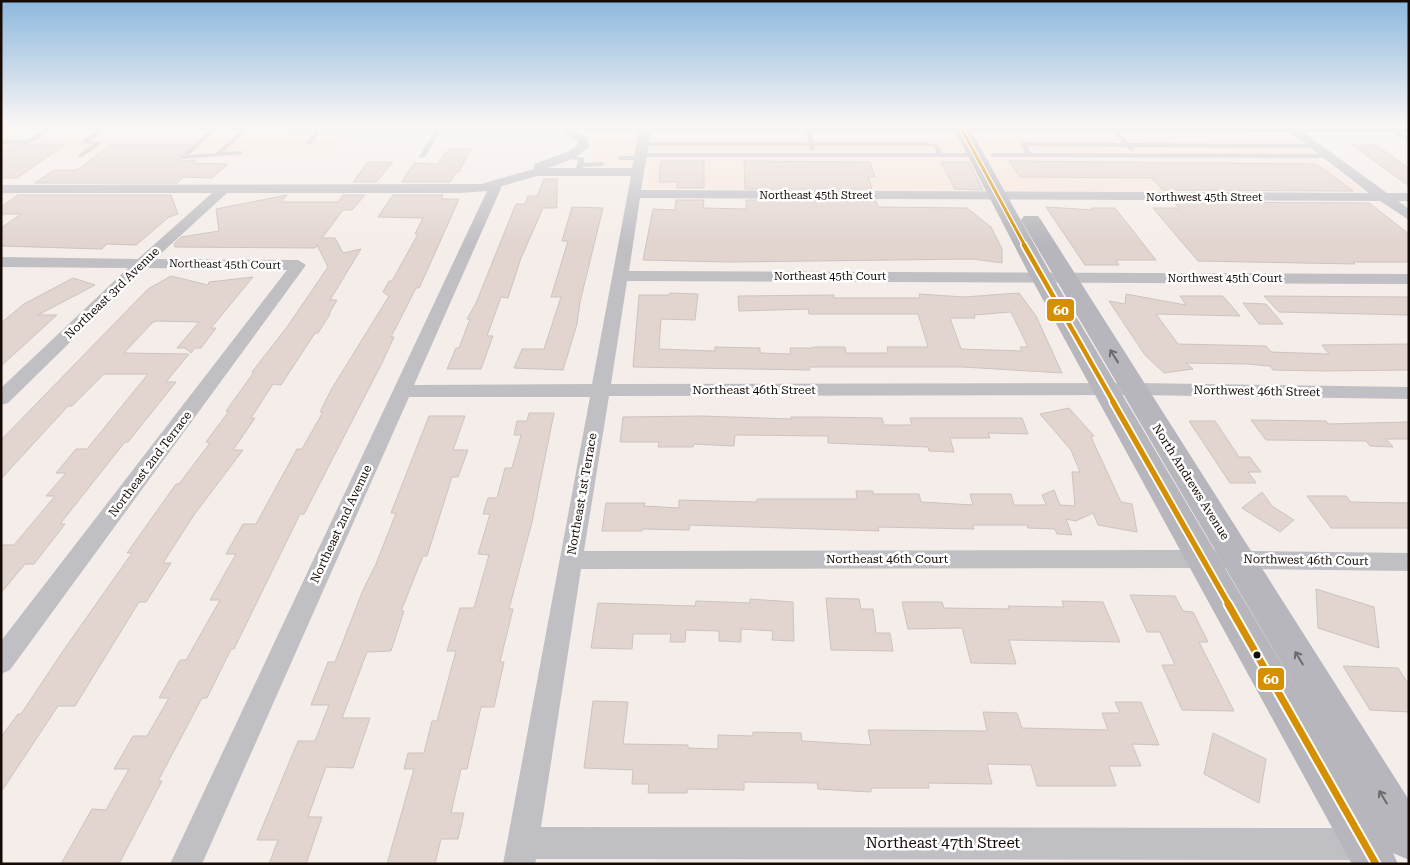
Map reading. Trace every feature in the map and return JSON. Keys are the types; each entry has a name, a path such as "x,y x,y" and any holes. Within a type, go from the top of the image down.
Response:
{"main road":[{"name":"North Andrews Avenue","path":"990,164 1120,390 1204,559 1370,854"},
{"name":"North Andrews Avenue","path":"1120,390 1239,559 1409,841"}],"street":[{"path":"1,189 460,189 496,185 550,164"},
{"name":"Northeast 1st Terrace","path":"521,853 634,194 637,164"},
{"path":"1340,164 1409,216"},
{"path":"526,174 580,165"},
{"name":"Northeast 2nd Avenue","path":"186,864 496,185"},
{"name":"Northeast 3rd Avenue","path":"1,399 143,262 224,189"},
{"name":"Northeast 45th Street","path":"634,194 1007,196"},
{"name":"Northwest 45th Street","path":"1007,196 1409,197"},
{"name":"Northeast 45th Court","path":"1,262 298,265"},
{"name":"Northeast 2nd Terrace","path":"1,662 298,265"},
{"name":"Northeast 45th Court","path":"620,276 1053,277"},
{"name":"Northwest 45th Court","path":"1053,277 1409,279"},
{"name":"Northeast 46th Street","path":"402,391 1120,390"},
{"name":"Northwest 46th Street","path":"1120,390 1409,393"},
{"name":"Northwest 46th Court","path":"1204,559 1409,562"},
{"name":"Northeast 46th Court","path":"571,560 1204,559"},
{"name":"Northeast 47th Street","path":"521,853 1370,854 1409,841"}],"shaded area":[{"path":"590,164 1327,164 1364,192 648,189 648,168 589,168"}],"building":[{"path":"1,164 37,164 17,178 1,178"},
{"path":"85,164 228,164 212,178 183,177 177,183 35,183 54,170 77,170"},
{"path":"366,164 391,164 376,182 353,182"},
{"path":"413,164 463,164 450,182 402,182"},
{"path":"661,164 704,164 704,188 677,188 678,182 659,182"},
{"path":"744,164 871,164 875,177 868,177 872,189 745,189"},
{"path":"942,164 970,164 983,190 955,189"},
{"path":"1011,164 1317,164 1353,191 1163,190 1152,178 1020,177"},
{"path":"1379,164 1404,164 1409,168 1409,186"},
{"path":"544,179 557,179 557,208 543,208 521,258 508,298 501,297 487,336 493,336 481,369 447,369 456,348 459,348 470,319 467,319 476,303 516,204 525,204 528,196 537,196"},
{"path":"18,195 171,195 178,214 169,217 136,245 107,244 102,249 1,246 1,228 21,214 1,214 1,207"},
{"path":"287,195 281,202 338,202 343,195 365,195 352,210 343,210 322,238 335,238 343,253 361,249 330,300 337,300 318,333 315,333 281,385 273,384 251,418 255,418 233,450 243,450 194,515 163,563 171,563 146,602 139,602 75,706 58,706 1,792 1,737 18,714 21,714 132,553 127,553 176,484 179,484 210,443 206,442 229,411 226,411 254,372 252,372 287,327 328,267 317,245 315,248 175,247 174,244 181,237 219,231 216,209"},
{"path":"393,195 443,195 441,199 459,199 419,288 416,288 391,337 394,337 382,363 304,514 300,514 234,649 231,649 207,698 202,698 158,781 162,781 119,864 61,864 92,809 106,810 129,769 114,769 133,736 147,736 169,698 159,698 180,660 186,660 220,600 210,600 236,554 226,554 243,524 256,524 297,449 302,449 323,412 320,412 331,390 389,296 383,292 389,281 392,281 418,234 415,234 423,218 378,217"},
{"path":"676,200 704,200 703,208 746,209 746,200 876,201 878,207 967,208 991,227 1002,249 1002,263 973,259 730,262 643,260 653,209 675,210"},
{"path":"1174,202 1369,203 1409,234 1409,262 1353,262 1355,264 1198,261 1153,208 1179,208"},
{"path":"572,207 603,208 580,302 577,324 563,370 514,368 522,349 544,349 561,297 551,297 568,241 562,241"},
{"path":"1046,207 1093,210 1091,208 1115,208 1156,260 1116,260 1119,265 1085,265"},
{"path":"171,276 208,285 209,282 253,277 211,328 216,328 201,348 195,348 191,353 185,348 177,348 199,322 156,321 124,353 189,354 166,382 176,382 128,442 125,442 60,524 65,524 34,564 25,564 1,593 1,545 14,545 55,496 46,496 66,473 56,473 76,449 87,449 148,374 104,374 72,406 68,406 1,479 1,440 148,289"},
{"path":"73,278 95,285 38,315 57,315 1,366 1,323 24,304"},
{"path":"670,293 698,294 695,320 661,319 659,349 715,351 715,347 760,348 760,353 791,354 790,348 845,347 846,353 888,353 887,347 928,347 918,314 809,314 808,309 739,311 738,296 834,295 834,298 920,298 919,294 964,297 1019,293 1036,316 1062,373 963,367 809,367 810,370 633,367 639,295 669,295","holes":["1011,312 1028,347 1020,347 1022,351 961,349 950,318 975,318 974,315"]},
{"path":"1126,294 1186,305 1180,296 1223,296 1240,316 1156,314 1178,344 1266,346 1271,352 1329,354 1322,345 1409,344 1409,370 1273,370 1270,366 1247,364 1186,363 1193,369 1164,373 1145,355 1109,301 1125,304"},
{"path":"1264,296 1409,297 1409,315 1279,312"},
{"path":"1243,303 1266,304 1283,324 1259,324"},
{"path":"1069,408 1094,436 1091,437 1121,502 1132,504 1137,532 1098,525 1093,513 1076,521 1066,519 1072,535 1057,534 1055,529 1028,528 1027,525 973,525 974,529 878,527 879,531 690,525 689,530 642,529 642,531 602,531 606,503 645,503 644,506 679,508 679,500 757,502 757,499 857,499 856,491 873,491 873,494 919,494 921,502 973,505 970,494 1011,494 1014,505 1046,505 1042,495 1054,490 1060,505 1075,506 1072,472 1080,472 1071,450 1040,414"},
{"path":"529,413 554,413 532,522 509,609 513,609 500,662 504,662 494,707 481,707 467,769 461,769 451,813 464,813 458,839 441,839 435,864 387,864 414,769 404,769 408,753 424,753 432,721 437,721 456,651 447,651 460,608 474,608 489,555 478,554 490,514 483,514 488,498 497,498 505,468 512,468 521,435 514,435 517,421 527,421"},
{"path":"429,416 465,416 453,450 468,450 458,477 452,477 427,556 423,556 401,611 404,611 391,651 367,652 342,718 370,718 353,768 326,767 308,817 322,817 306,864 269,864 278,840 257,840 298,741 315,741 329,705 311,705 328,662 335,662 363,590 376,564 396,513 391,513"},
{"path":"702,416 791,419 791,417 882,418 884,425 912,425 910,418 1022,418 1028,434 988,433 990,438 950,438 954,452 929,451 928,447 828,443 828,436 735,435 734,446 694,444 693,447 658,447 659,442 620,442 623,417"},
{"path":"1251,420 1326,421 1328,424 1409,422 1409,439 1386,439 1393,447 1370,446 1366,441 1266,440"},
{"path":"1189,421 1215,421 1239,457 1250,457 1261,472 1248,472 1256,483 1230,483"},
{"path":"1262,492 1272,506 1294,520 1280,532 1242,508"},
{"path":"1307,496 1346,496 1351,502 1409,503 1409,528 1331,528"},
{"path":"1316,589 1374,607 1379,648 1318,628"},
{"path":"1130,595 1175,596 1183,611 1193,612 1208,642 1199,642 1234,711 1182,710 1162,665 1175,665 1160,632 1147,632"},
{"path":"826,598 859,599 861,609 873,609 876,633 890,633 893,651 831,650"},
{"path":"750,599 793,602 794,641 772,640 773,631 741,629 741,642 719,641 719,631 686,630 685,642 670,642 671,634 633,634 632,649 591,648 598,603 695,606 696,601 750,603"},
{"path":"1062,601 1103,602 1120,642 1009,640 1016,664 971,663 962,628 908,629 902,602 942,602 944,608 1009,609 1008,606 1064,607"},
{"path":"1343,666 1398,668 1409,685 1409,712 1370,710"},
{"path":"593,701 628,702 623,744 688,745 688,748 718,749 718,735 753,736 753,732 801,733 802,741 871,745 868,730 987,731 983,712 1017,713 1022,728 1108,730 1102,713 1120,713 1115,702 1141,702 1159,745 1132,744 1141,766 1109,766 1116,786 1037,786 1031,765 987,764 992,784 928,783 929,788 871,788 871,792 818,789 817,783 744,782 744,790 687,789 687,793 648,793 649,784 632,784 633,770 584,768"},
{"path":"1213,733 1266,759 1259,803 1204,774"}],"transit line":[{"name":"60","path":"981,164 1041,276 1376,864"}]}
